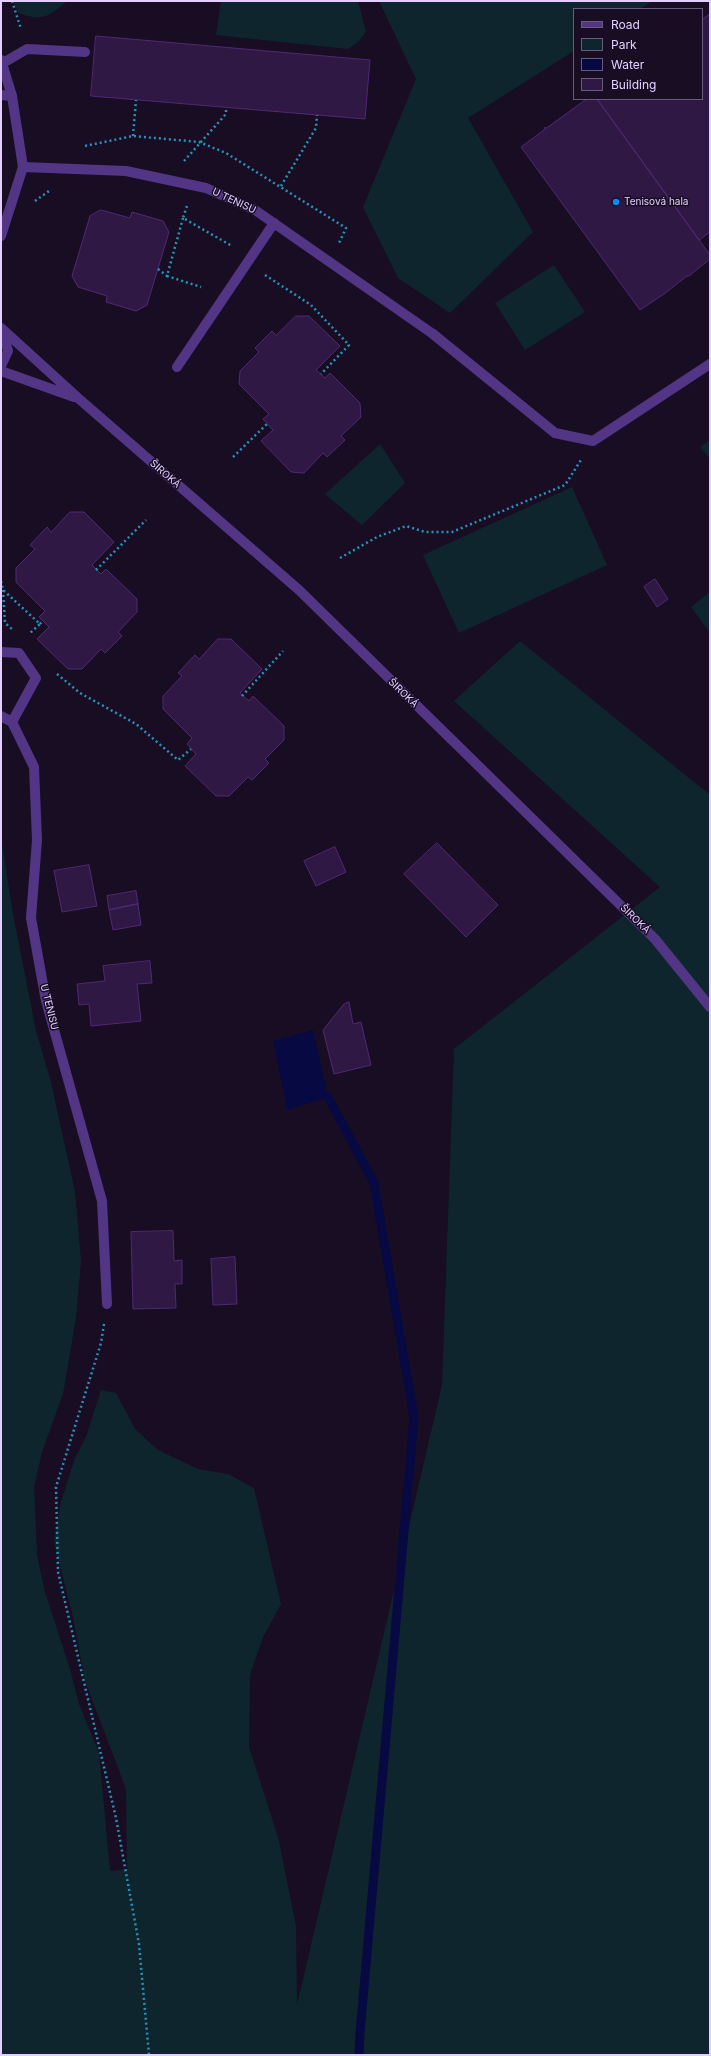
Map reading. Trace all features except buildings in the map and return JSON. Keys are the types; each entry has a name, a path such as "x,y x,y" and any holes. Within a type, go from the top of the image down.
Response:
{"street":[{"path":"1,236 23,166 12,96 2,62 27,49 85,52"},
{"path":"1,95 12,96"},
{"name":"U TENISU","path":"23,166 126,171 206,188 255,210 433,334 555,433 593,441"},
{"path":"177,367 274,223"},
{"name":"ŠIROKÁ","path":"1,328 8,351 1,366"},
{"name":"ŠIROKÁ","path":"1,328 78,398 299,590 655,938 710,1007"},
{"path":"593,441 710,364"},
{"name":"ŠIROKÁ","path":"1,371 78,398"},
{"path":"1,652 19,653 36,678 12,722 1,716"},
{"name":"U TENISU","path":"12,722 34,767 37,840 31,918 46,1000 102,1202 107,1304"}],"path":[{"path":"12,1 27,49"},
{"path":"133,136 136,100"},
{"path":"183,162 199,142 226,114 226,107"},
{"path":"280,186 316,128 317,115"},
{"path":"33,203 47,191 55,191"},
{"path":"167,276 188,201"},
{"path":"183,218 237,249 247,264 311,305 348,345 320,374"},
{"path":"158,269 167,276 201,287"},
{"path":"233,457 267,424"},
{"path":"340,558 378,537 406,526 425,532 452,532 565,485 593,441"},
{"path":"96,570 146,520"},
{"path":"1,582 3,590 5,623 14,632"},
{"path":"3,590 40,624"},
{"path":"28,635 43,620"},
{"path":"242,696 283,651"},
{"path":"56,673 80,693 136,724 178,760 192,749"},
{"path":"107,1304 101,1343 56,1487 58,1572 121,1847 139,1944 148,2055"}],"green space":[{"path":"13,1 67,1 49,14 33,17 18,13"},
{"path":"221,1 358,1 366,32 358,42 348,49 216,35"},
{"path":"379,1 653,1 642,8 573,8 573,52 468,118 533,232 450,313 398,278 363,207 416,79"},
{"path":"554,265 585,312 525,350 495,303"},
{"path":"710,440 710,459 700,447"},
{"path":"380,444 405,483 362,525 325,494"},
{"path":"572,487 607,565 459,633 423,555"},
{"path":"710,592 710,633 691,607"},
{"path":"520,641 710,795 710,2055 1,2055 1,838 13,914 36,1031 51,1082 75,1192 81,1261 76,1318 63,1394 42,1452 34,1487 37,1555 45,1592 70,1669 79,1704 99,1753 110,1871 127,1869 126,1789 85,1681 73,1617 54,1542 61,1502 75,1458 86,1437 101,1390 116,1393 135,1429 158,1450 198,1469 228,1474 254,1488 281,1604 263,1637 250,1675 249,1747 278,1837 296,1926 297,2005 442,1385 454,1049 660,887 454,701"}],"water":[{"path":"313,1030 328,1097 287,1110 273,1041"}],"waterway":[{"path":"328,1097 374,1183 414,1417 359,2055"}],"place":[{"name":"Tenisová hala","path":"616,202"}]}
